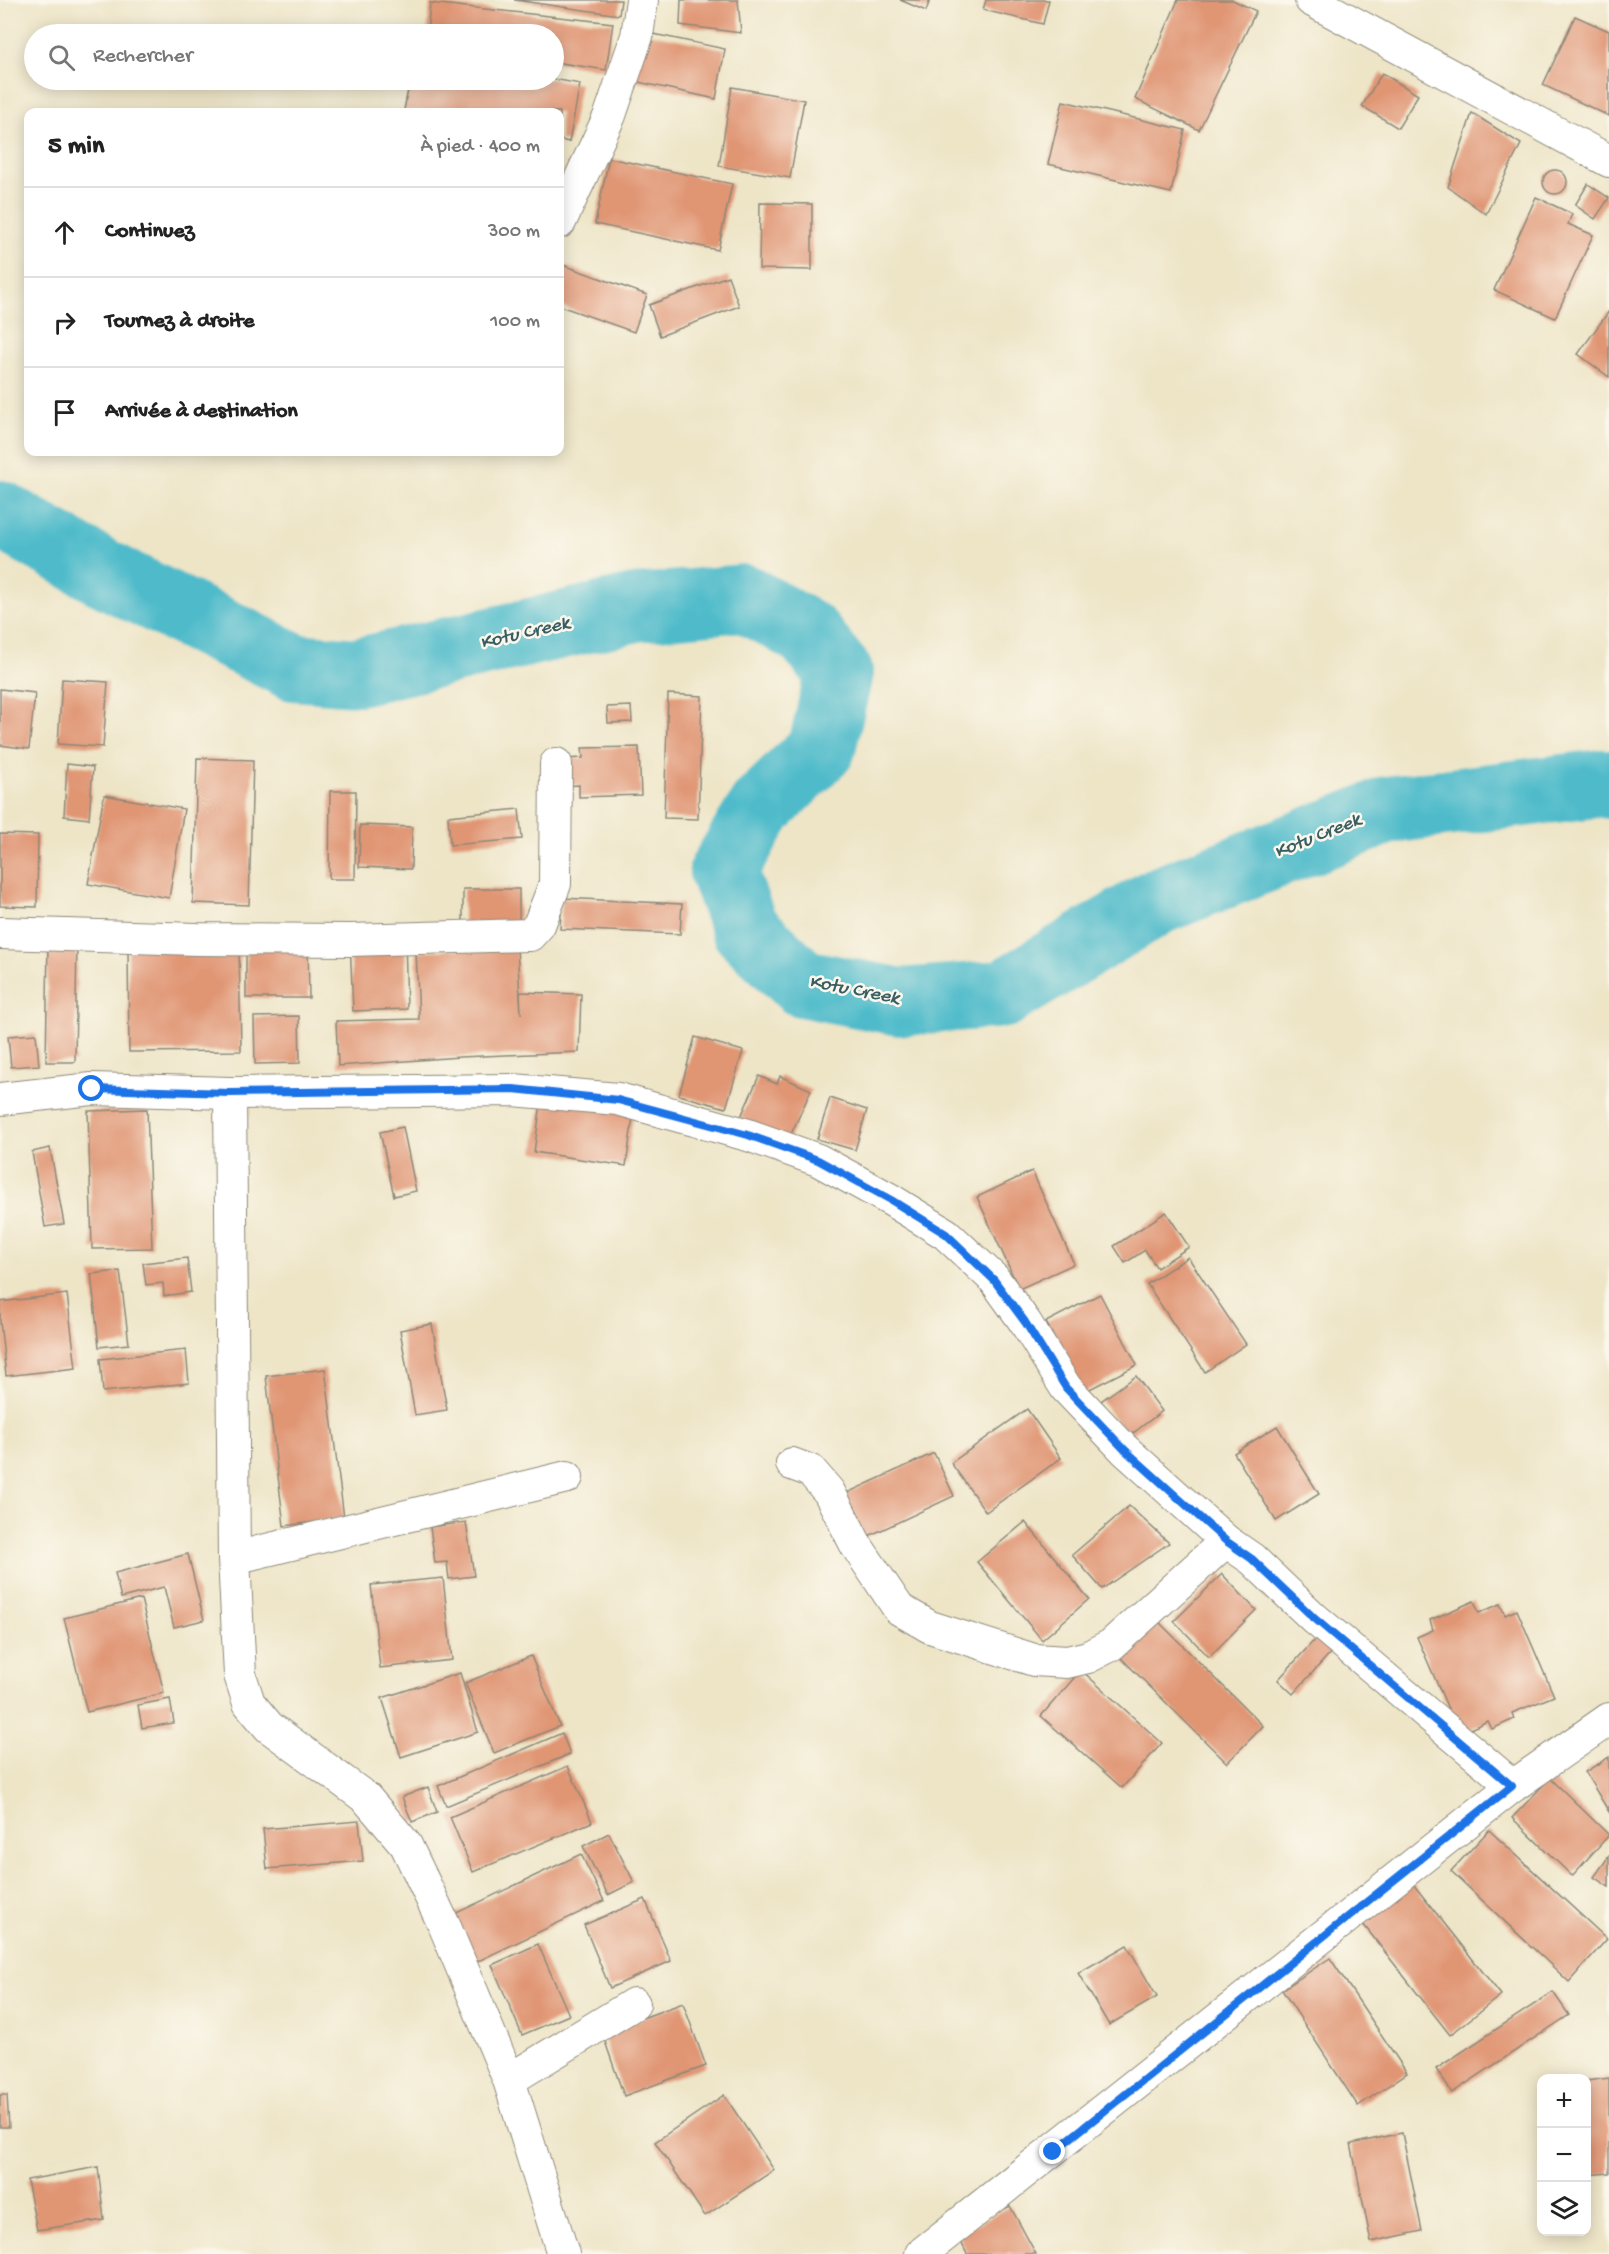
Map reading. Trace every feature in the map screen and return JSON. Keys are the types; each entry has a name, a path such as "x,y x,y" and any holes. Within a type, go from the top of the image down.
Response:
{"street":[{"path":"564,214 610,116 637,36 642,0"},
{"path":"1311,0 1609,160"},
{"path":"0,933 197,939 338,940 530,935 539,926 555,884 556,764"},
{"path":"0,1099 92,1089 230,1093 513,1089 618,1100 748,1135 818,1160 891,1200 946,1234 994,1280 1025,1322 1066,1388 1125,1450 1226,1541 1252,1559 1314,1618 1512,1786"},
{"path":"230,1093 234,1558 240,1675 249,1703 269,1727 366,1798 406,1845 445,1927 509,2080 563,2254"},
{"path":"792,1464 811,1471 829,1492 856,1545 899,1610 930,1627 1034,1660 1067,1662 1088,1657 1111,1645 1226,1541"},
{"path":"234,1558 567,1477"},
{"path":"921,2254 1512,1786 1609,1719"},
{"path":"509,2080 634,2004"}],"building":[{"path":"514,0 621,0 619,15"},
{"path":"681,0 738,0 741,33 680,25"},
{"path":"900,0 930,0 926,11"},
{"path":"986,0 1049,0 1043,24 983,10"},
{"path":"1178,0 1233,0 1256,11 1199,130 1135,99"},
{"path":"430,3 613,23 606,70 564,64 564,24 428,24"},
{"path":"1575,16 1609,31 1609,116 1543,85"},
{"path":"639,31 725,49 716,99 629,80"},
{"path":"1382,73 1418,95 1398,128 1362,106"},
{"path":"564,81 580,84 569,142 564,141 564,108 404,108 408,90 564,90"},
{"path":"732,87 804,100 790,178 719,166"},
{"path":"1063,101 1185,130 1171,193 1048,164"},
{"path":"1472,113 1521,144 1486,214 1448,187"},
{"path":"609,158 732,184 718,250 595,224"},
{"path":"1555,170 1564,173 1567,182 1564,191 1555,194 1546,191 1543,182 1546,173"},
{"path":"1588,184 1609,198 1595,219 1575,205"},
{"path":"1536,197 1572,214 1568,224 1593,235 1555,318 1494,290"},
{"path":"760,203 812,204 812,270 759,269"},
{"path":"564,265 647,295 634,332 564,307"},
{"path":"728,276 739,306 660,336 649,305"},
{"path":"1609,311 1609,377 1578,354"},
{"path":"62,679 108,682 103,747 58,744"},
{"path":"0,689 35,693 29,749 0,745"},
{"path":"668,694 702,696 698,819 664,818"},
{"path":"631,706 632,722 608,723 607,707"},
{"path":"639,747 641,795 579,797 579,785 564,786 563,759 583,758 582,748"},
{"path":"197,758 253,760 249,905 193,903"},
{"path":"67,764 93,767 89,819 64,816"},
{"path":"330,791 356,791 355,879 329,879"},
{"path":"104,795 184,809 169,898 88,884"},
{"path":"519,809 522,839 450,845 448,816"},
{"path":"360,825 412,827 411,869 359,867"},
{"path":"0,834 38,835 37,907 0,906"},
{"path":"463,889 519,889 519,926 463,926"},
{"path":"562,898 682,904 680,934 560,929"},
{"path":"405,938 407,1009 353,1011 350,940"},
{"path":"48,941 77,941 75,1062 46,1062"},
{"path":"246,944 308,944 309,998 246,998"},
{"path":"239,947 241,1051 129,1052 128,948"},
{"path":"517,948 521,1014 520,992 581,994 579,1052 460,1057 338,1066 336,1021 419,1019 416,951"},
{"path":"299,1016 300,1063 255,1064 254,1017"},
{"path":"36,1034 39,1065 11,1067 8,1036"},
{"path":"695,1037 743,1051 726,1108 679,1095"},
{"path":"759,1076 777,1084 780,1076 811,1090 788,1141 740,1119"},
{"path":"542,1096 634,1110 626,1166 534,1152"},
{"path":"830,1098 867,1110 855,1150 817,1139"},
{"path":"147,1109 152,1248 92,1249 88,1111"},
{"path":"403,1127 416,1191 394,1196 380,1132"},
{"path":"50,1148 64,1224 45,1227 32,1152"},
{"path":"1032,1171 1074,1264 1019,1289 977,1197"},
{"path":"1166,1212 1189,1247 1157,1268 1145,1250 1125,1263 1114,1246"},
{"path":"1188,1257 1246,1344 1205,1372 1147,1284"},
{"path":"187,1258 191,1292 164,1296 163,1283 146,1285 143,1263"},
{"path":"120,1271 129,1344 99,1347 91,1274"},
{"path":"67,1294 76,1368 6,1376 0,1302"},
{"path":"1100,1294 1137,1365 1082,1393 1046,1322"},
{"path":"432,1324 447,1410 415,1415 400,1330"},
{"path":"186,1350 189,1383 103,1392 100,1359"},
{"path":"325,1369 344,1518 284,1526 266,1376"},
{"path":"1136,1376 1162,1411 1128,1437 1101,1401"},
{"path":"1027,1409 1061,1458 986,1512 951,1463"},
{"path":"1277,1426 1319,1494 1276,1521 1234,1453"},
{"path":"934,1453 954,1496 858,1541 838,1497"},
{"path":"1129,1506 1169,1543 1102,1589 1072,1555"},
{"path":"466,1522 474,1576 449,1579 447,1562 435,1563 430,1527"},
{"path":"1025,1522 1089,1599 1042,1640 977,1562"},
{"path":"188,1554 204,1620 174,1627 164,1587 121,1598 115,1573"},
{"path":"1222,1574 1256,1610 1209,1657 1174,1621"},
{"path":"443,1578 452,1660 380,1668 371,1585"},
{"path":"141,1599 164,1693 87,1712 64,1618"},
{"path":"1474,1601 1479,1613 1500,1604 1505,1615 1517,1610 1554,1696 1512,1713 1514,1719 1492,1729 1488,1721 1459,1734 1417,1637 1433,1630 1430,1620"},
{"path":"1156,1619 1263,1726 1227,1763 1119,1656"},
{"path":"1319,1635 1334,1649 1293,1694 1278,1680"},
{"path":"531,1656 560,1726 494,1753 465,1683"},
{"path":"1081,1670 1162,1743 1122,1788 1041,1716"},
{"path":"460,1673 478,1732 401,1757 382,1698"},
{"path":"170,1699 174,1723 142,1728 138,1705"},
{"path":"562,1733 570,1754 446,1806 438,1786"},
{"path":"1609,1757 1609,1812 1585,1772"},
{"path":"568,1766 592,1822 473,1872 450,1817"},
{"path":"1550,1778 1609,1835 1572,1876 1512,1818"},
{"path":"428,1787 437,1812 412,1822 402,1797"},
{"path":"359,1821 363,1861 267,1869 263,1829"},
{"path":"1489,1830 1607,1939 1569,1982 1451,1871"},
{"path":"609,1833 634,1882 608,1895 583,1846"},
{"path":"581,1854 604,1901 472,1964 450,1916"},
{"path":"1609,1856 1609,1887 1594,1877"},
{"path":"1413,1884 1501,1995 1450,2035 1363,1924"},
{"path":"645,1899 671,1961 610,1988 584,1925"},
{"path":"538,1944 569,2015 522,2035 492,1965"},
{"path":"1127,1945 1157,1997 1109,2025 1078,1973"},
{"path":"1330,1958 1407,2073 1358,2106 1282,1990"},
{"path":"1553,1992 1569,2015 1452,2093 1436,2069"},
{"path":"683,2003 706,2066 624,2096 602,2033"},
{"path":"1609,2078 1609,2173 1591,2175 1591,2080"},
{"path":"0,2095 7,2095 9,2127 0,2127"},
{"path":"724,2095 774,2170 705,2216 655,2142"},
{"path":"1402,2133 1422,2231 1371,2242 1351,2144"},
{"path":"98,2167 104,2220 37,2230 27,2180"},
{"path":"1010,2206 1036,2254 967,2254 957,2234"}],"waterway":[{"name":"Kotu Creek","path":"0,514 102,572 294,667 357,672 635,608 744,598 807,633 839,673 822,748 762,807 723,871 745,929 802,983 901,1002 1003,994 1158,901 1388,810 1603,783 1609,785"}],"route":[{"path":"92,1089 230,1093 513,1089 618,1100 748,1135 818,1160 891,1200 946,1234 994,1280 1025,1322 1066,1388 1125,1450 1226,1541 1252,1559 1314,1618 1512,1786 1053,2152"}]}
